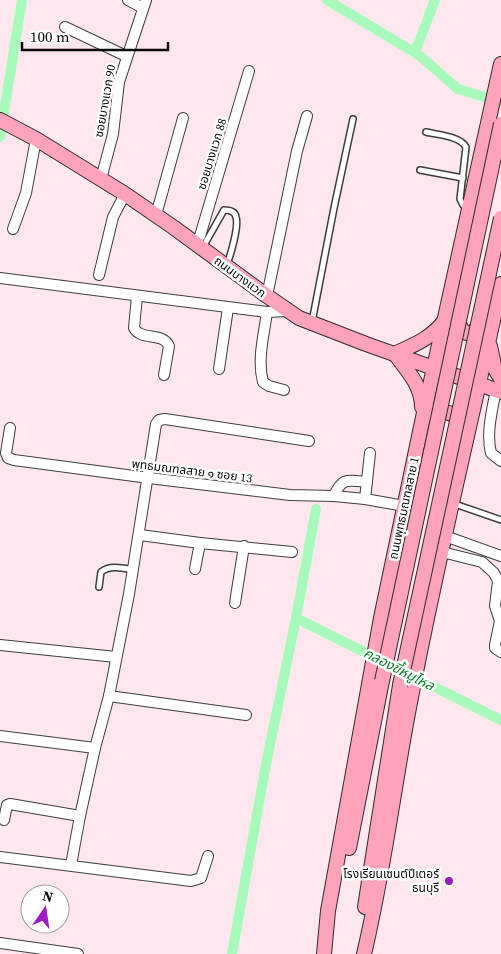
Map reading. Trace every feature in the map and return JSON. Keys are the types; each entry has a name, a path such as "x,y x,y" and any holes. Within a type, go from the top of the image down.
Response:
{"main road":[{"name":"ถนนพุทธมณฑลสาย 1","path":"324,954 328,911 367,688 422,422 501,64"},
{"name":"ถนนบางแวก","path":"0,120 31,136 156,215 288,311 312,323 394,354 479,383 499,387"},
{"name":"ถนนพุทธมณฑลสาย 1","path":"328,954 382,681 501,124"},
{"path":"359,954 380,803 400,685 501,218"},
{"path":"457,268 455,318 463,332 471,334 486,320 501,276"},
{"path":"364,954 373,918 408,712 459,470 501,284"},
{"path":"422,422 422,398 417,386 394,354 426,339 439,329 445,320"},
{"path":"489,340 499,387"},
{"path":"415,455 436,411 448,411 456,417 461,425 459,470"}],"street":[{"path":"128,0 145,4"},
{"name":"ซอยบางแวก 90","path":"101,179 110,149 119,82 126,56 145,4"},
{"path":"65,27 126,56"},
{"name":"ซอยบางแวก 88","path":"198,246 249,71"},
{"path":"266,296 297,150 307,116"},
{"path":"156,215 183,118"},
{"path":"13,229 26,193 31,136"},
{"path":"98,275 113,217 124,194"},
{"path":"0,278 228,308 267,312 288,311"},
{"path":"137,296 135,331 164,339 169,346 164,375"},
{"path":"219,369 228,308"},
{"path":"267,312 260,364 262,382 284,390"},
{"path":"499,387 490,421 489,447 491,453 501,461"},
{"path":"72,865 80,816 109,696 134,570 156,424 159,420 165,419 309,441"},
{"name":"พุทธมณฑลสาย ๑ ซอย 13","path":"10,428 6,453 8,458 14,460 290,495 334,496 404,506"},
{"path":"365,499 370,453"},
{"path":"334,496 338,487 343,482 349,480 367,482"},
{"path":"140,535 292,552"},
{"path":"445,536 501,556"},
{"path":"195,569 200,543"},
{"path":"234,603 244,546"},
{"path":"442,552 482,562 494,573 498,581 495,606 500,621 495,648 501,652"},
{"path":"0,645 116,658"},
{"path":"109,696 246,715"},
{"path":"0,736 95,748"},
{"path":"4,820 7,805 10,804 80,816"},
{"path":"0,857 191,881 200,878 208,856"},
{"path":"0,943 78,954"}],"lane":[{"path":"312,323 353,119"},
{"path":"426,132 464,143 467,154 460,199 469,211"},
{"path":"420,170 463,178"},
{"path":"198,246 224,210 234,213 237,217 236,228 226,267"},
{"path":"452,503 501,520"},
{"path":"99,587 100,572 104,569 113,567 134,570"}],"waterway":[{"path":"0,137 22,0"},
{"path":"327,0 419,55 458,89 501,102"},
{"path":"415,52 435,0"},
{"path":"232,954 266,764 316,509"},
{"name":"คลองขี้หมูไหล","path":"296,618 501,720"}],"place":[{"name":"โรงเรียนเซนต์ปีเตอร์ ธนบุรี","path":"449,881"}]}
